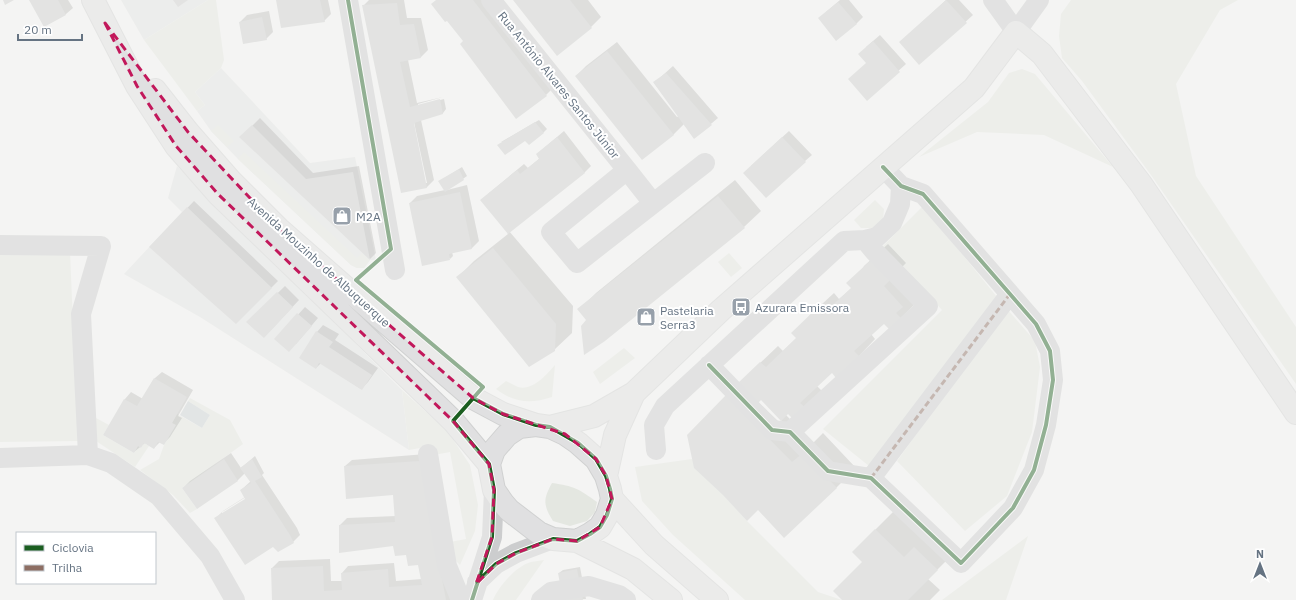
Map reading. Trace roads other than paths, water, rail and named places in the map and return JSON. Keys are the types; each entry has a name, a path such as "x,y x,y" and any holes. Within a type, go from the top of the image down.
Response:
{"main road":[{"name":"Avenida Mouzinho de Albuquerque","path":"93,0 138,86 176,146 229,205 453,421 490,464"},
{"name":"Avenida Mouzinho de Albuquerque","path":"105,23 146,79 188,132 230,180 279,229 376,316 473,398 503,414 543,426"},
{"path":"671,600 633,569 577,541 554,539 539,533 510,510 494,490 490,464 494,450 507,435 519,427 543,426 594,416 634,393 720,310 974,88 1016,32 1042,54 1141,184 1296,413"},
{"path":"606,476 615,435 634,393"},
{"path":"543,426 578,443 596,459 606,476 610,489 612,499 607,515 600,527 577,541"},
{"path":"612,499 654,545 717,600"}],"street":[{"path":"348,0 395,270"},
{"name":"Rua António Alvares Santos Júnior","path":"491,0 653,203"},
{"path":"993,0 1016,32 1039,0"},
{"name":"Rua António Alvares Santos Júnior","path":"627,170 550,232 577,263 705,163"},
{"path":"709,365 772,430 790,432 828,471 871,478 961,563 1013,508 1034,470 1046,425 1053,380 1050,351 1036,324 923,194 901,186 883,167"},
{"path":"656,450 654,425 665,406 844,241 866,240 877,237 892,223 900,204 901,186"},
{"path":"790,432 928,306 874,251 866,240"},
{"path":"0,245 101,246 81,314 88,455"},
{"path":"871,478 1010,294"},
{"path":"428,454 447,566 460,600"},
{"path":"0,458 88,455 111,463 159,496 210,556 235,600"},
{"path":"474,592 492,537 494,490"},
{"path":"474,592 496,564 516,553 554,539"},
{"path":"541,600 551,592 589,586 619,595 626,600"}],"place":[{"name":"M2A","path":"342,216"},
{"name":"Azurara Emissora","path":"741,307"},
{"name":"Pastelaria Serra3","path":"646,317"}]}
